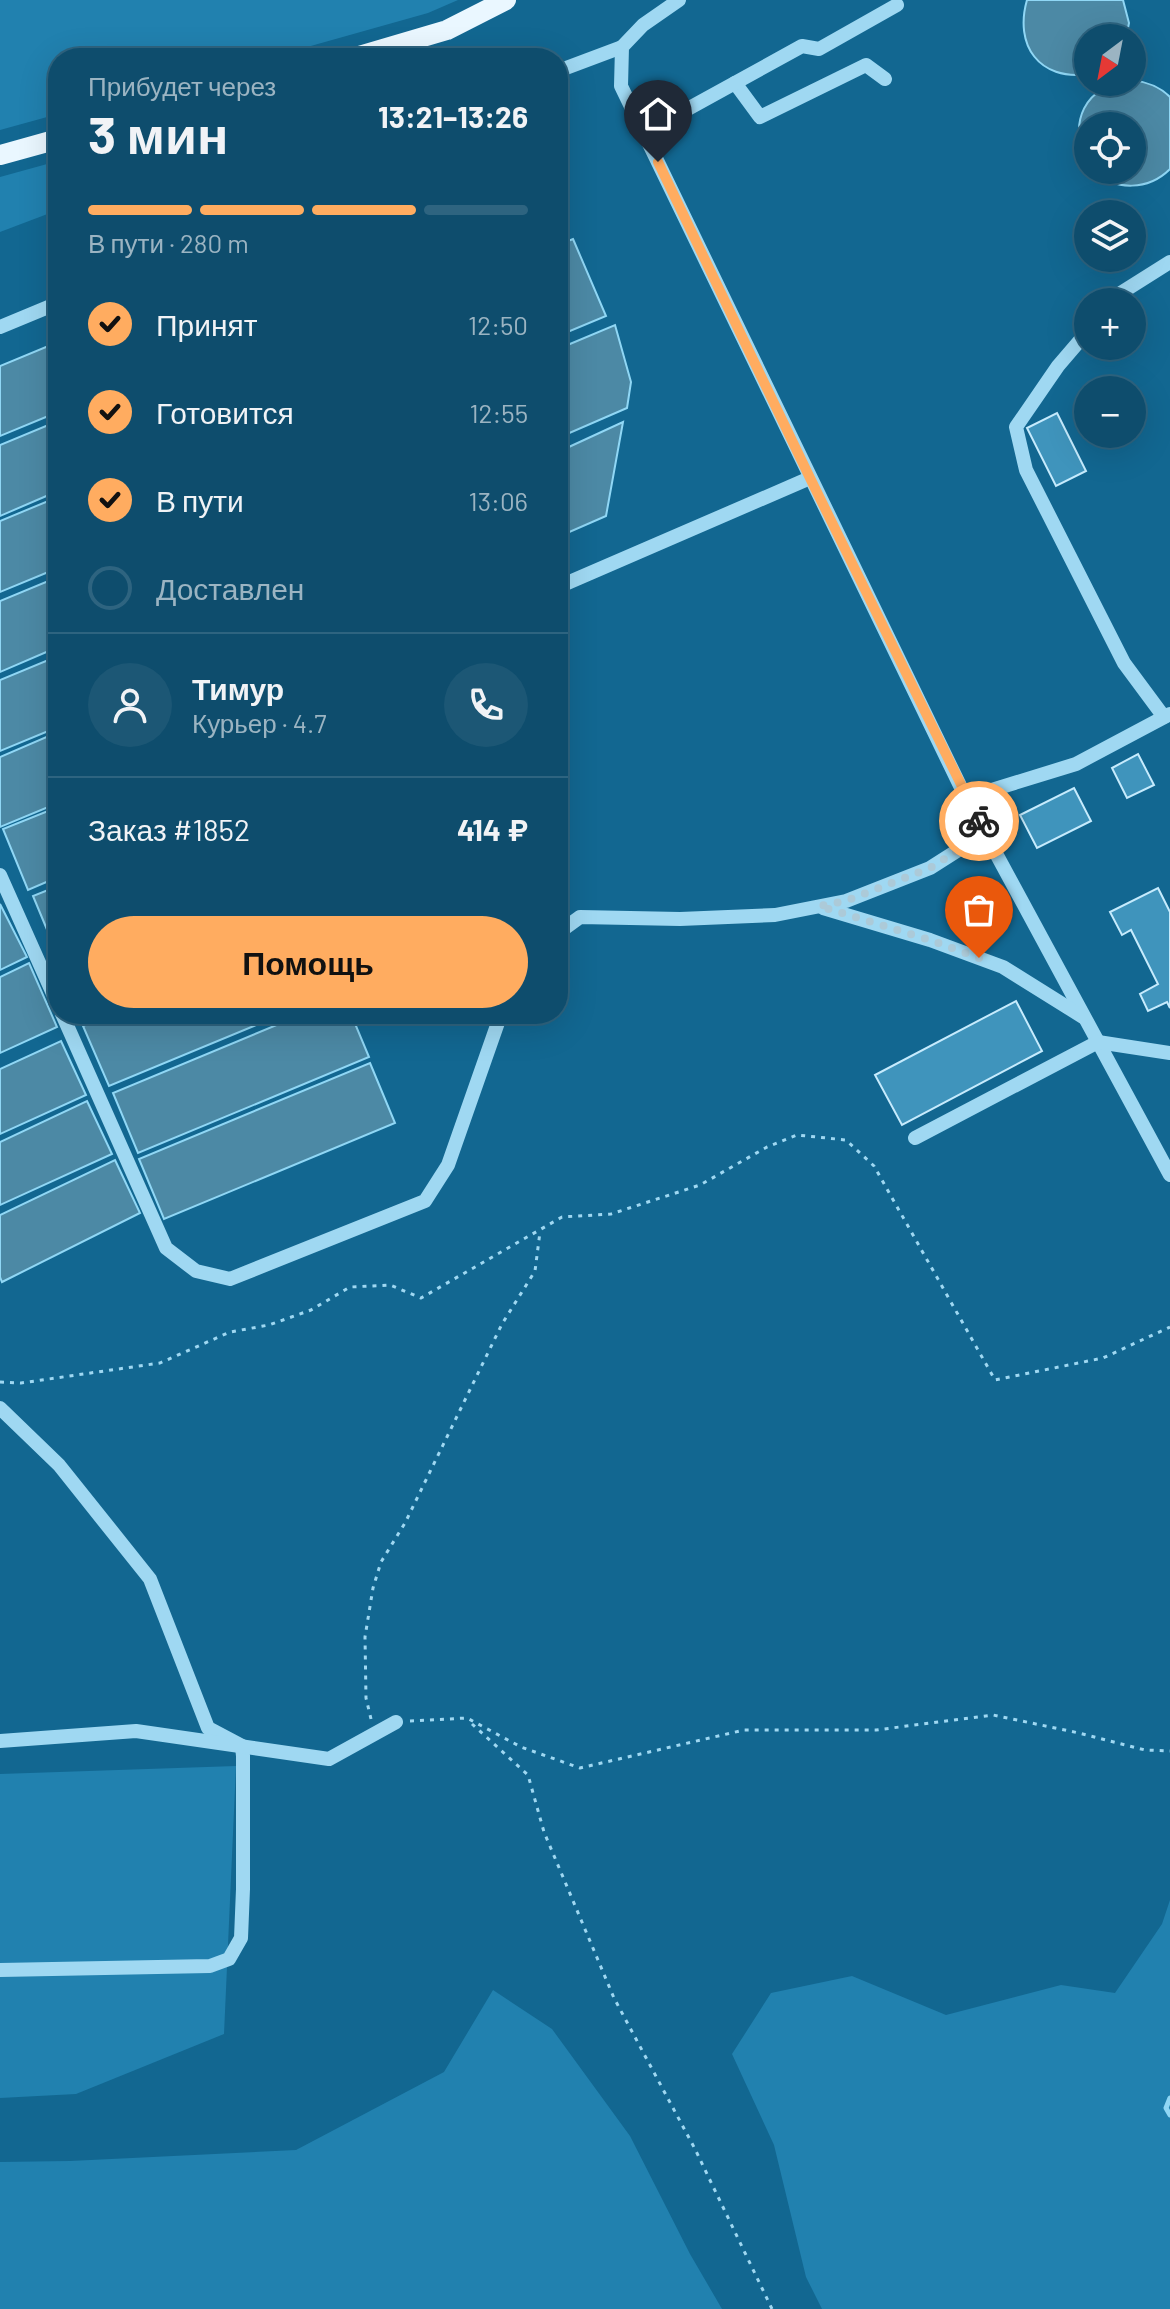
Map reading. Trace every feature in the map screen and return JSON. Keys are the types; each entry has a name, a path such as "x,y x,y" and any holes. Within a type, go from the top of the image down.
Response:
{"main road":[{"path":"386,48 447,30 506,0"},
{"path":"0,155 48,142"}],"street":[{"path":"568,67 622,47 643,25 679,0"},
{"path":"644,133 802,46 819,49 897,5"},
{"path":"622,47 621,86 810,478 966,798 1170,1175"},
{"path":"735,83 760,117 866,65 885,79"},
{"path":"1129,288 1170,262"},
{"path":"0,327 48,307"},
{"path":"966,798 1076,764 1167,716 1124,663 1026,470 1016,427 1074,347"},
{"path":"568,583 810,478"},
{"path":"568,926 580,917 680,919 775,915 846,901 930,868 985,833"},
{"path":"0,875 48,983"},
{"path":"819,906 930,940 1003,967 1085,1018"},
{"path":"66,1024 166,1248 196,1271 230,1279 425,1201 448,1165 497,1024"},
{"path":"915,1138 1098,1042 1170,1053"},
{"path":"0,1408 59,1465 150,1579 208,1728 242,1746"},
{"path":"0,1741 136,1731 329,1759 396,1722"},
{"path":"0,1970 210,1966 229,1959 241,1938 242,1746"}],"path":[{"path":"0,1382 21,1383 160,1363 230,1332 269,1325 311,1310 350,1287 390,1285 421,1298 562,1217 611,1214 700,1185 767,1147 797,1135 846,1140 874,1166 995,1380 1103,1358 1170,1327"},
{"path":"374,1734 366,1698 365,1637 381,1562 405,1523 502,1324 535,1271 540,1230"},
{"path":"396,1722 467,1718 521,1747 580,1768 744,1730 876,1730 993,1715 1145,1750 1170,1751"},
{"path":"467,1718 528,1775 544,1832 614,1998 695,2149 772,2309"}],"shaded area":[{"path":"0,0 458,0 428,13 304,48 48,48 48,117 0,130"},
{"path":"1027,0 1123,0 1129,23 1074,24 1074,75 1071,75 1044,66 1034,56 1024,32"},
{"path":"1146,83 1170,97 1170,169 1146,183 1146,112 1083,112 1092,98 1146,96"},
{"path":"48,164 48,214 0,232 0,177"},
{"path":"573,239 606,316 568,332 568,241"},
{"path":"615,325 631,382 627,408 568,434 568,345"},
{"path":"48,346 48,416 0,436 0,366"},
{"path":"623,422 606,516 568,533 568,447"},
{"path":"48,425 48,495 0,516 0,445"},
{"path":"48,501 48,572 0,592 0,521"},
{"path":"48,581 48,651 0,672 0,601"},
{"path":"48,660 48,731 0,751 0,680"},
{"path":"48,736 48,807 0,827 0,757"},
{"path":"48,811 48,881 28,890 3,829"},
{"path":"48,890 48,932 33,896"},
{"path":"0,904 27,957 0,970"},
{"path":"29,963 48,1006 48,1024 56,1024 57,1027 0,1053 0,977"},
{"path":"88,1024 259,1024 109,1086 83,1026"},
{"path":"279,1024 355,1024 369,1057 138,1153 113,1093"},
{"path":"61,1041 86,1095 0,1134 0,1069"},
{"path":"370,1063 395,1123 164,1219 139,1159"},
{"path":"87,1101 112,1154 0,1205 0,1142"},
{"path":"115,1160 140,1213 2,1282 0,1215"},
{"path":"236,1766 224,2034 76,2094 0,2098 0,1774"},
{"path":"1170,1900 1170,2309 822,2309 806,2277 774,2145 732,2054 771,1993 852,1976 946,2015 1061,1985 1115,1993 1162,1924"},
{"path":"493,1990 552,2029 630,2136 690,2254 722,2309 0,2309 0,2162 296,2150 444,2072"}],"building":[{"path":"1057,413 1086,471 1056,486 1027,428"},
{"path":"1138,754 1154,785 1127,798 1112,768"},
{"path":"1074,788 1091,821 1037,848 1020,815"},
{"path":"1158,888 1170,912 1170,1008 1167,1002 1148,1011 1140,994 1158,984 1131,930 1122,935 1110,912"},
{"path":"1016,1001 1042,1051 902,1125 875,1075"}],"waterway":[{"path":"1170,2098 1166,2108 1170,2115"}],"way so far":[{"path":"979,821 985,833 930,868 846,901 819,906 979,958"}],"route":[{"path":"658,162 979,821"}]}
